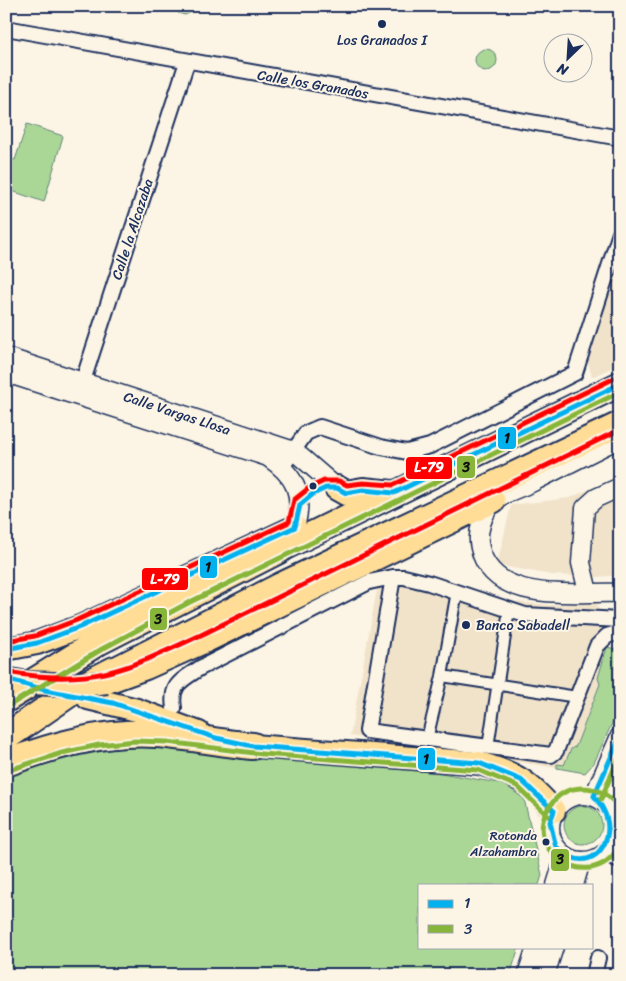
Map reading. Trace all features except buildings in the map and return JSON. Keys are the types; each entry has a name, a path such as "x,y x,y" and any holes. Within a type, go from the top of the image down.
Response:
{"highway":[{"path":"242,552 394,493 620,384"},
{"path":"6,737 73,691 110,676 281,585 620,424"},
{"path":"337,488 346,493 364,490 394,493"},
{"path":"12,685 98,642 291,532"},
{"path":"6,763 57,745 122,735 166,735 254,746"}],"main road":[{"path":"12,685 82,685 110,676 146,668 204,642 494,501"},
{"path":"6,649 37,643 73,630 242,552"},
{"path":"12,685 88,698 137,710 216,738 254,746 479,763 506,771 532,785 554,811"}],"street":[{"name":"Calle los Granados","path":"6,28 187,62 620,138"},
{"name":"Calle la Alcazaba","path":"80,388 187,62"},
{"path":"282,467 306,433 320,427 381,447 407,452 430,446 575,373 620,233"},
{"name":"Calle Vargas Llosa","path":"6,357 54,380 239,440 294,452 337,488"},
{"name":"Calle Vargas Llosa","path":"6,373 54,380"},
{"path":"620,438 494,501 481,522 478,543 482,561 491,573 503,582 524,589 620,593"},
{"name":"Calle Vargas Llosa","path":"239,440 282,467 295,484 291,532"},
{"path":"588,592 581,563 585,508 589,503 620,488"},
{"path":"392,577 367,730 551,755 556,751 597,646 607,636 620,632"},
{"path":"174,708 172,695 178,683 200,668 369,582 392,577 404,577 457,591 509,610 551,618 620,620"},
{"path":"427,739 442,676 457,591"},
{"path":"488,747 509,610"},
{"path":"442,676 577,697"},
{"path":"594,796 620,736"},
{"path":"576,795 594,796 611,809 616,830 614,849 589,860 573,858 556,847 550,822 554,811 560,804 576,795"},
{"path":"557,884 573,858"},
{"path":"573,858 574,884"},
{"path":"527,975 536,948"},
{"path":"546,975 554,948"},
{"path":"594,975 598,958"}],"shaded area":[{"path":"620,253 620,364 592,377 587,359"},
{"path":"620,476 620,575 598,577 551,575 497,565 511,505 569,498"},
{"path":"411,570 483,594 517,602 550,605 597,603 607,647 598,678 600,683 576,747 571,749 564,765 557,764 557,768 350,736 380,573"}],"green space":[{"path":"174,6 196,6 194,11 185,15 178,13"},
{"path":"486,49 496,56 497,60 490,70 486,71 476,64 475,60 482,50"},
{"path":"27,124 63,136 44,202 6,189 6,157 15,160"},
{"path":"607,647 620,650 620,706 594,763 585,773 557,768 557,764 564,765 571,749 576,746 600,684 598,678"},
{"path":"132,745 441,773 504,784 524,799 542,875 539,884 418,884 418,948 519,948 510,975 6,975 6,771"},
{"path":"583,806 596,812 602,825 596,838 583,844 570,838 564,825 570,812"}],"transit line":[{"name":"L-79","path":"6,641 35,636 77,620 289,522 294,500 309,488 324,481 339,481 347,485 363,483 393,485 617,377"},
{"name":"1","path":"394,493 620,384"},
{"name":"3","path":"10,705 102,649 188,603 620,392"},
{"name":"L-79","path":"7,672 37,676 86,676 108,672 151,658 617,431"},
{"name":"1","path":"6,649 37,643 80,627 295,527 300,505 313,494 326,488 337,488 346,493 363,490 394,493"},
{"name":"1","path":"6,679 45,690 113,703 216,738 253,746 479,763 521,780 554,811"},
{"name":"1","path":"594,796 620,737"},
{"name":"3","path":"9,770 62,753 99,745 135,741 167,742 262,754 478,770 517,786 548,816"},
{"name":"3","path":"601,799 620,755"},
{"name":"3","path":"620,811 605,794 589,788 579,788 559,796 543,819 543,835 549,849 561,861 576,867 592,868 607,861 620,845"},
{"name":"1","path":"554,811 550,822 556,847 573,858 581,860 589,858 595,855 605,843 608,828 605,813 594,796"}],"place":[{"name":"Los Granados I","path":"382,24"},
{"name":"Banco Sabadell","path":"466,625"},
{"name":"Rotonda Alzahambra","path":"546,842"}]}
